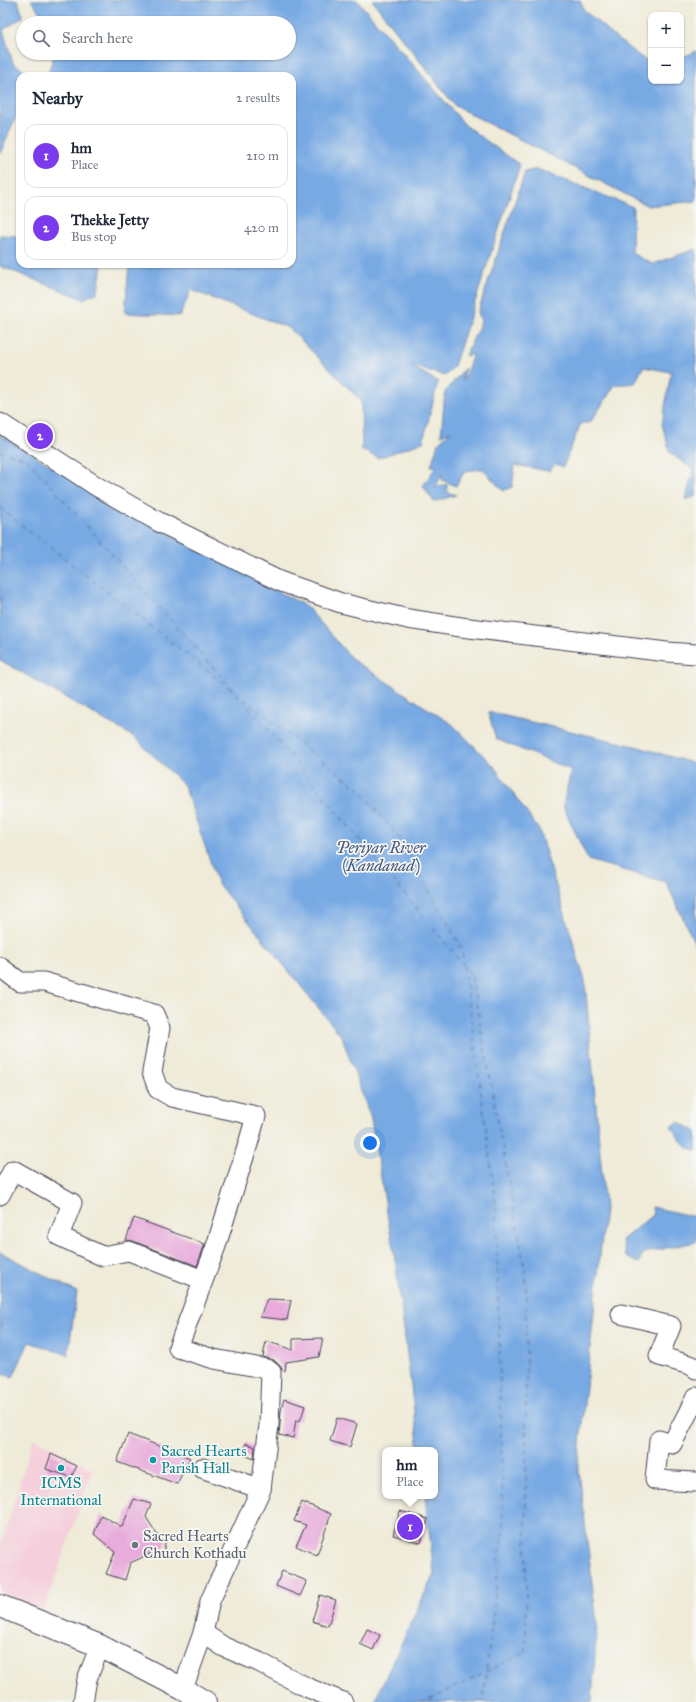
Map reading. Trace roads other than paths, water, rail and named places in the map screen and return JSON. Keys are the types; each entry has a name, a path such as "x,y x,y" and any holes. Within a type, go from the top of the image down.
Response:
{"main road":[{"path":"0,1606 100,1646 205,1702"}],"street":[{"path":"0,423 96,486 159,522 279,581 341,603 408,619 461,627 696,654"},
{"path":"0,968 20,982 44,982 154,1014 160,1028 152,1072 158,1090 172,1097 256,1116 203,1280 178,1348 214,1359 268,1369 271,1372 269,1426 261,1489 210,1602 203,1633 183,1689"},
{"path":"0,1195 14,1170 72,1203 59,1236 102,1256 129,1251 203,1280"},
{"path":"621,1314 671,1326 659,1356 693,1366 696,1369"},
{"path":"696,1397 672,1444 659,1440 655,1480 696,1482"},
{"path":"202,1468 261,1489"},
{"path":"203,1633 224,1647 258,1662 306,1687 343,1702"},
{"path":"83,1702 88,1679 100,1646"}],"water":[{"path":"0,0 18,0 23,16 16,16 16,22 3,30 13,63 26,72 16,72 16,116 0,154"},
{"path":"31,0 357,0 466,126 520,165 454,366 445,376 410,365 438,382 423,442 378,458 362,450 361,401 289,328 191,290 180,316 125,313 129,268 296,268 296,72 48,72 53,60 296,60 296,16 42,16"},
{"path":"372,0 580,0 584,10 617,39 645,60 648,60 648,84 684,84 684,57 696,51 696,201 648,206 455,106"},
{"path":"537,169 633,207 632,253 652,264 696,249 696,496 686,500 693,469 670,453 662,424 671,372 643,367 635,383 615,385 590,423 581,423 563,467 556,464 549,471 515,465 512,487 503,491 483,469 465,471 456,486 442,480 442,474 435,488 447,484 447,492 456,495 434,502 423,486 436,467 431,466 438,443 451,431 441,435 445,392 465,368 462,380 464,379 473,354 465,356 481,322 478,312 525,172"},
{"path":"0,235 16,236 16,268 101,268 98,292 83,299 0,266"},
{"name":"Periyar River (Kandanad)","path":"0,435 135,516 306,606 353,660 453,725 493,765 539,830 585,981 605,1209 578,1462 597,1625 592,1702 374,1702 434,1574 425,1499 438,1499 438,1447 419,1447 396,1266 371,1119 342,1037 218,884 184,785 134,737 0,660"},
{"path":"488,712 635,746 696,764 696,946 666,882 588,860 563,806 571,770 496,739"},
{"path":"678,1122 696,1131 696,1151 685,1146 671,1127"},
{"path":"652,1207 696,1217 696,1242 643,1253 639,1263 626,1257 622,1240 651,1216 653,1216"},
{"path":"0,1252 77,1292 68,1355 29,1342 13,1377 0,1373"}],"place":[{"name":"Thekke Jetty","path":"40,436"},
{"name":"Sacred Hearts Parish Hall","path":"153,1460"},
{"name":"ICMS International","path":"61,1468"},
{"name":"hm","path":"410,1527"},
{"name":"Sacred Hearts Church Kothadu","path":"135,1545"}]}
